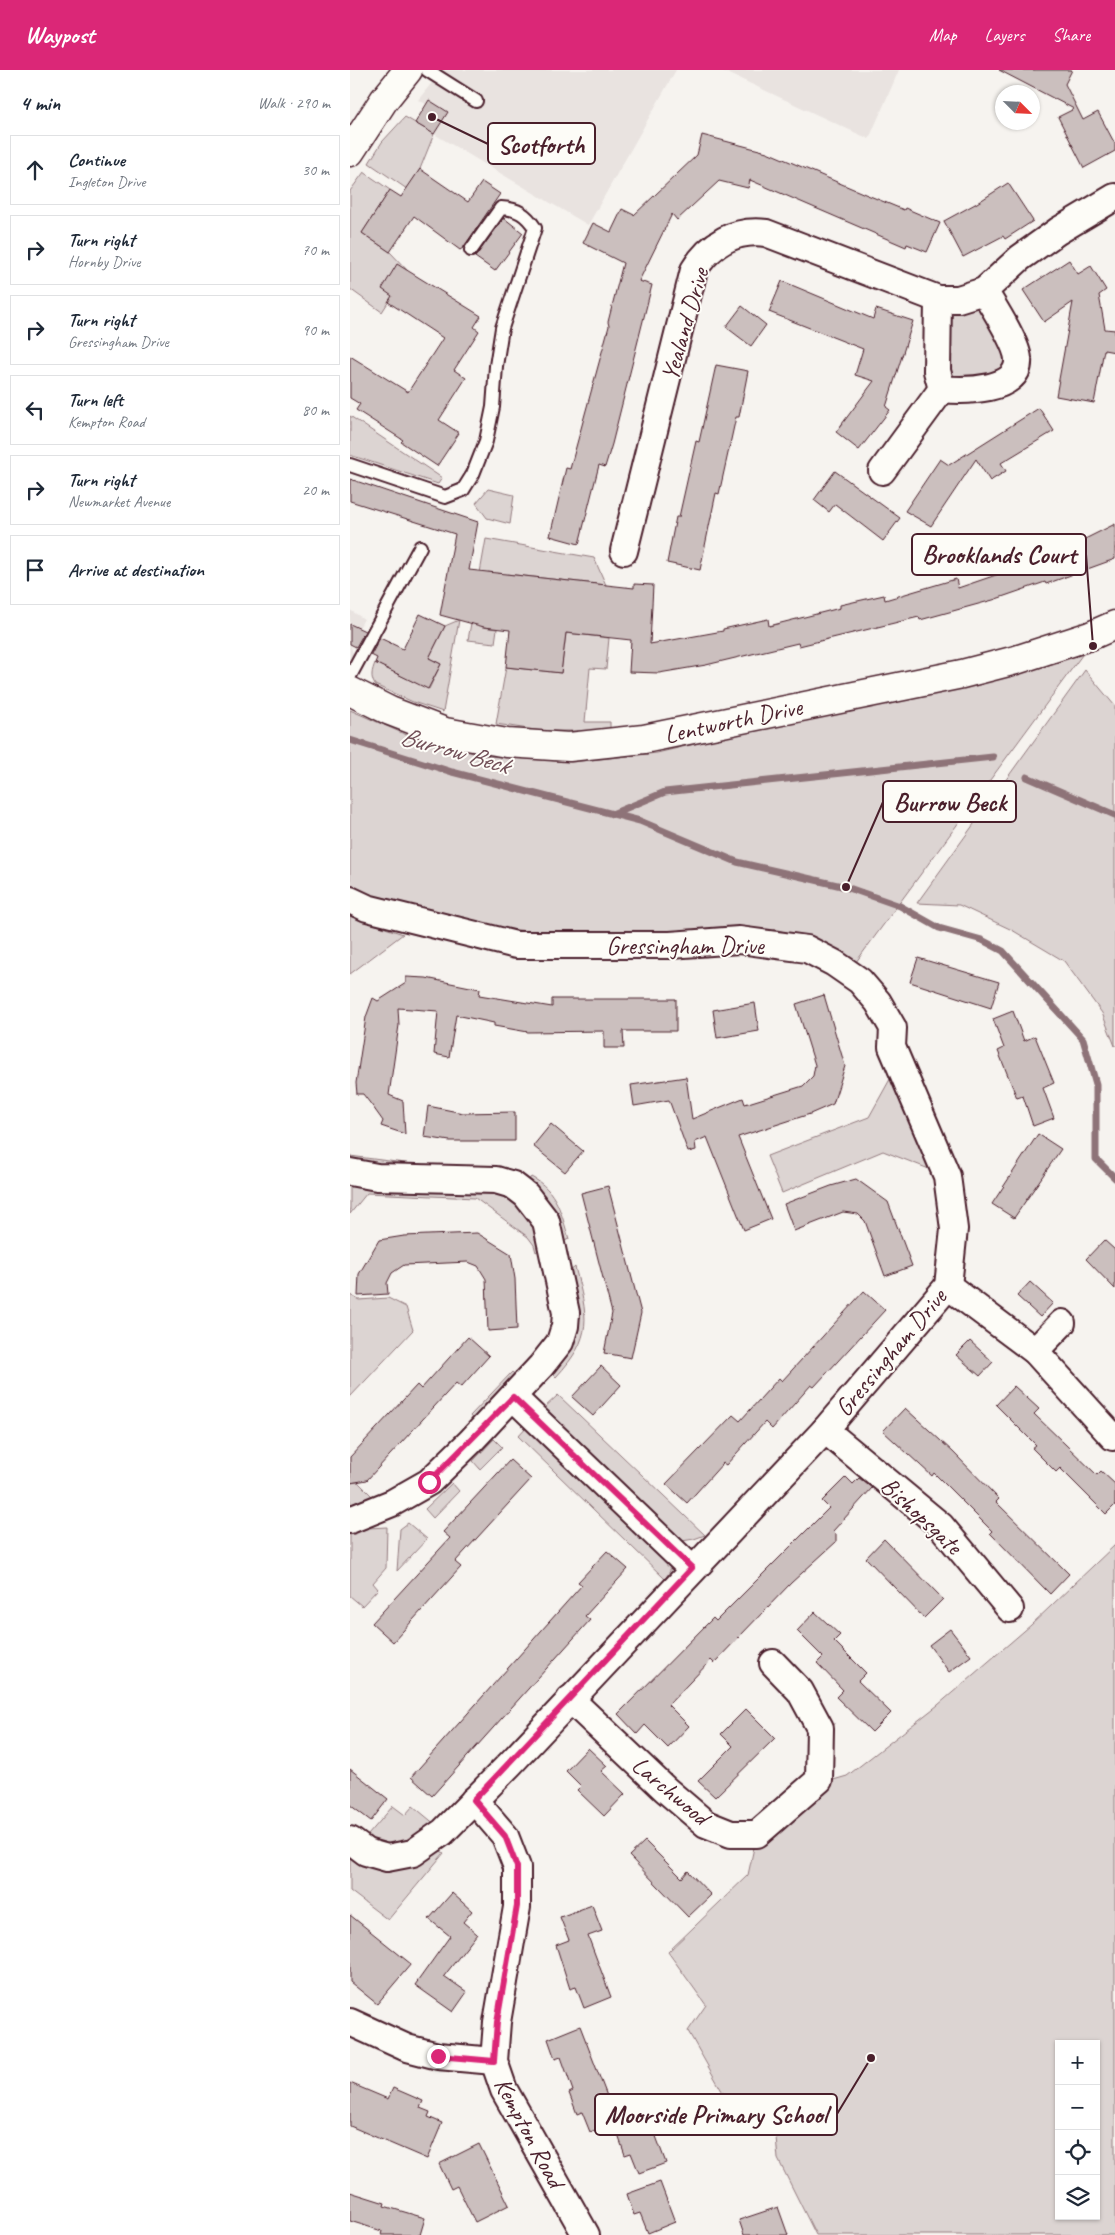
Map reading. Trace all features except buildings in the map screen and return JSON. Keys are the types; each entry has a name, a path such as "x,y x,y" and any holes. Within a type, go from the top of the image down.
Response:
{"street":[{"path":"350,152 384,100 408,70"},
{"name":"Yealand Drive","path":"624,551 694,270 703,256 713,247 740,234 753,231 766,233 938,299 958,299 984,290 1020,258 1058,230 1115,197"},
{"path":"942,389 971,390 989,387 1009,380 1016,371 1018,360 1015,348 984,290"},
{"path":"938,299 937,371 942,389"},
{"path":"882,471 942,389"},
{"name":"Lentworth Drive","path":"350,691 390,711 445,732 507,743 569,747 644,739 962,674 1035,654 1090,636 1115,625"},
{"name":"Gressingham Drive","path":"350,900 367,908 516,945 670,945 739,940 806,949 834,963 860,981 878,1002 893,1028 892,1048 947,1176 954,1229 948,1286 825,1430 692,1568 474,1800 442,1832 412,1854 387,1858 366,1852 350,1840"},
{"path":"350,1172 377,1177 496,1180 513,1185 526,1195 546,1221 566,1313 566,1326 560,1342 513,1397 429,1482 392,1503 350,1520"},
{"path":"948,1286 1035,1351 1113,1437"},
{"path":"1035,1351 1062,1323"},
{"path":"513,1397 692,1568"},
{"name":"Bishopsgate","path":"825,1430 941,1526 1010,1609"},
{"name":"Larchwood","path":"570,1699 706,1824 731,1834 757,1834 819,1780 820,1728 800,1691 773,1663"},
{"name":"Kempton Road","path":"474,1800 505,1836 517,1867 517,1906 497,2022 494,2061 504,2090 586,2235"},
{"path":"350,2022 407,2048 438,2056 494,2061"}],"lane":[{"path":"427,70 476,100"},
{"path":"350,465 445,497 463,490 473,474 486,441 493,407 496,366 502,328 535,228 528,217 514,209 501,208 471,250"},
{"path":"350,676 420,547"}],"shaded area":[{"path":"442,70 676,70 588,225 434,134 448,112 429,100 426,104 418,100"},
{"path":"721,70 899,70 869,139"},
{"path":"405,117 434,134 420,169 407,189 369,163 382,142"},
{"path":"364,172 390,190 362,233 390,252 408,271 382,312 350,289 350,191"},
{"path":"959,305 982,307 1007,353 1005,368 995,375 954,382 942,363 947,314"},
{"path":"350,416 442,478 438,484 350,455"},
{"path":"488,489 514,495 510,524 487,518 476,503"},
{"path":"486,539 594,558 606,585 488,572 482,627 497,629 495,643 468,640"},
{"path":"350,610 364,619 350,644"},
{"path":"459,620 443,712 413,702 375,685 372,674 375,663 429,689 441,664 429,658 445,626"},
{"path":"566,633 609,638 606,669 590,668 585,722 610,722 610,731 542,731 496,724 506,667 561,673"},
{"path":"350,644 354,657 350,664"},
{"path":"1085,651 856,962 820,943 778,930 619,936 536,932 484,926 350,891 350,710 418,740 487,756 572,762 657,753"},
{"path":"1085,670 1115,706 1115,1046 1102,1013 1064,961 1012,930 959,905 917,903"},
{"path":"350,916 403,934 350,974"},
{"path":"899,1063 947,1176 883,1151 782,1193 767,1156 869,1117"},
{"path":"350,1156 420,1165 451,1165 448,1171 350,1164"},
{"path":"531,1177 547,1189 557,1203 569,1239 560,1243 528,1181"},
{"path":"350,1182 509,1194 535,1218 543,1247 536,1252 534,1245 528,1237 475,1198 367,1193 350,1214"},
{"path":"575,1267 583,1300 585,1325 577,1350 556,1377 550,1371 568,1273"},
{"path":"350,1295 359,1300 388,1298 406,1307 413,1330 350,1397"},
{"path":"512,1372 518,1377 475,1422 470,1416"},
{"path":"558,1395 705,1535 682,1541 543,1409"},
{"path":"528,1425 670,1563 670,1571 665,1579 518,1436"},
{"path":"494,1439 502,1447 480,1469 473,1461"},
{"path":"358,1482 377,1501 350,1509 350,1483"},
{"path":"452,1483 459,1491 433,1518 425,1509"},
{"path":"408,1523 427,1539 397,1571 400,1529"},
{"path":"387,1527 386,1568 373,1583 378,1589 362,1606 350,1596 350,1529"},
{"path":"1115,1545 1115,2235 816,2235 778,2159 775,2126 722,2091 688,2031 706,2005 668,1952 748,1875 758,1829 813,1786 847,1776 938,1705 1031,1625"},
{"path":"393,1806 405,1815 413,1806 436,1825 394,1849 379,1845 368,1835"},
{"path":"439,1850 444,1853 388,1920 350,1891 350,1854 385,1863 406,1864 428,1858"}],"waterway":[{"name":"Burrow Beck","path":"350,740 452,772 640,821 737,862 846,887 900,906 939,928 982,940 1003,951 1083,1039 1096,1084 1096,1159 1115,1178"},
{"path":"612,814 665,792 993,757"},
{"path":"1027,777 1115,815"}],"place":[{"name":"Scotforth","path":"432,117"},
{"name":"Brooklands Court","path":"1093,646"},
{"name":"Burrow Beck","path":"846,887"},
{"name":"Moorside Primary School","path":"871,2058"}],"route":[{"path":"429,1482 513,1397 692,1568 510,1764 474,1800 505,1836 517,1867 517,1906 497,2022 494,2061 438,2056"}]}
